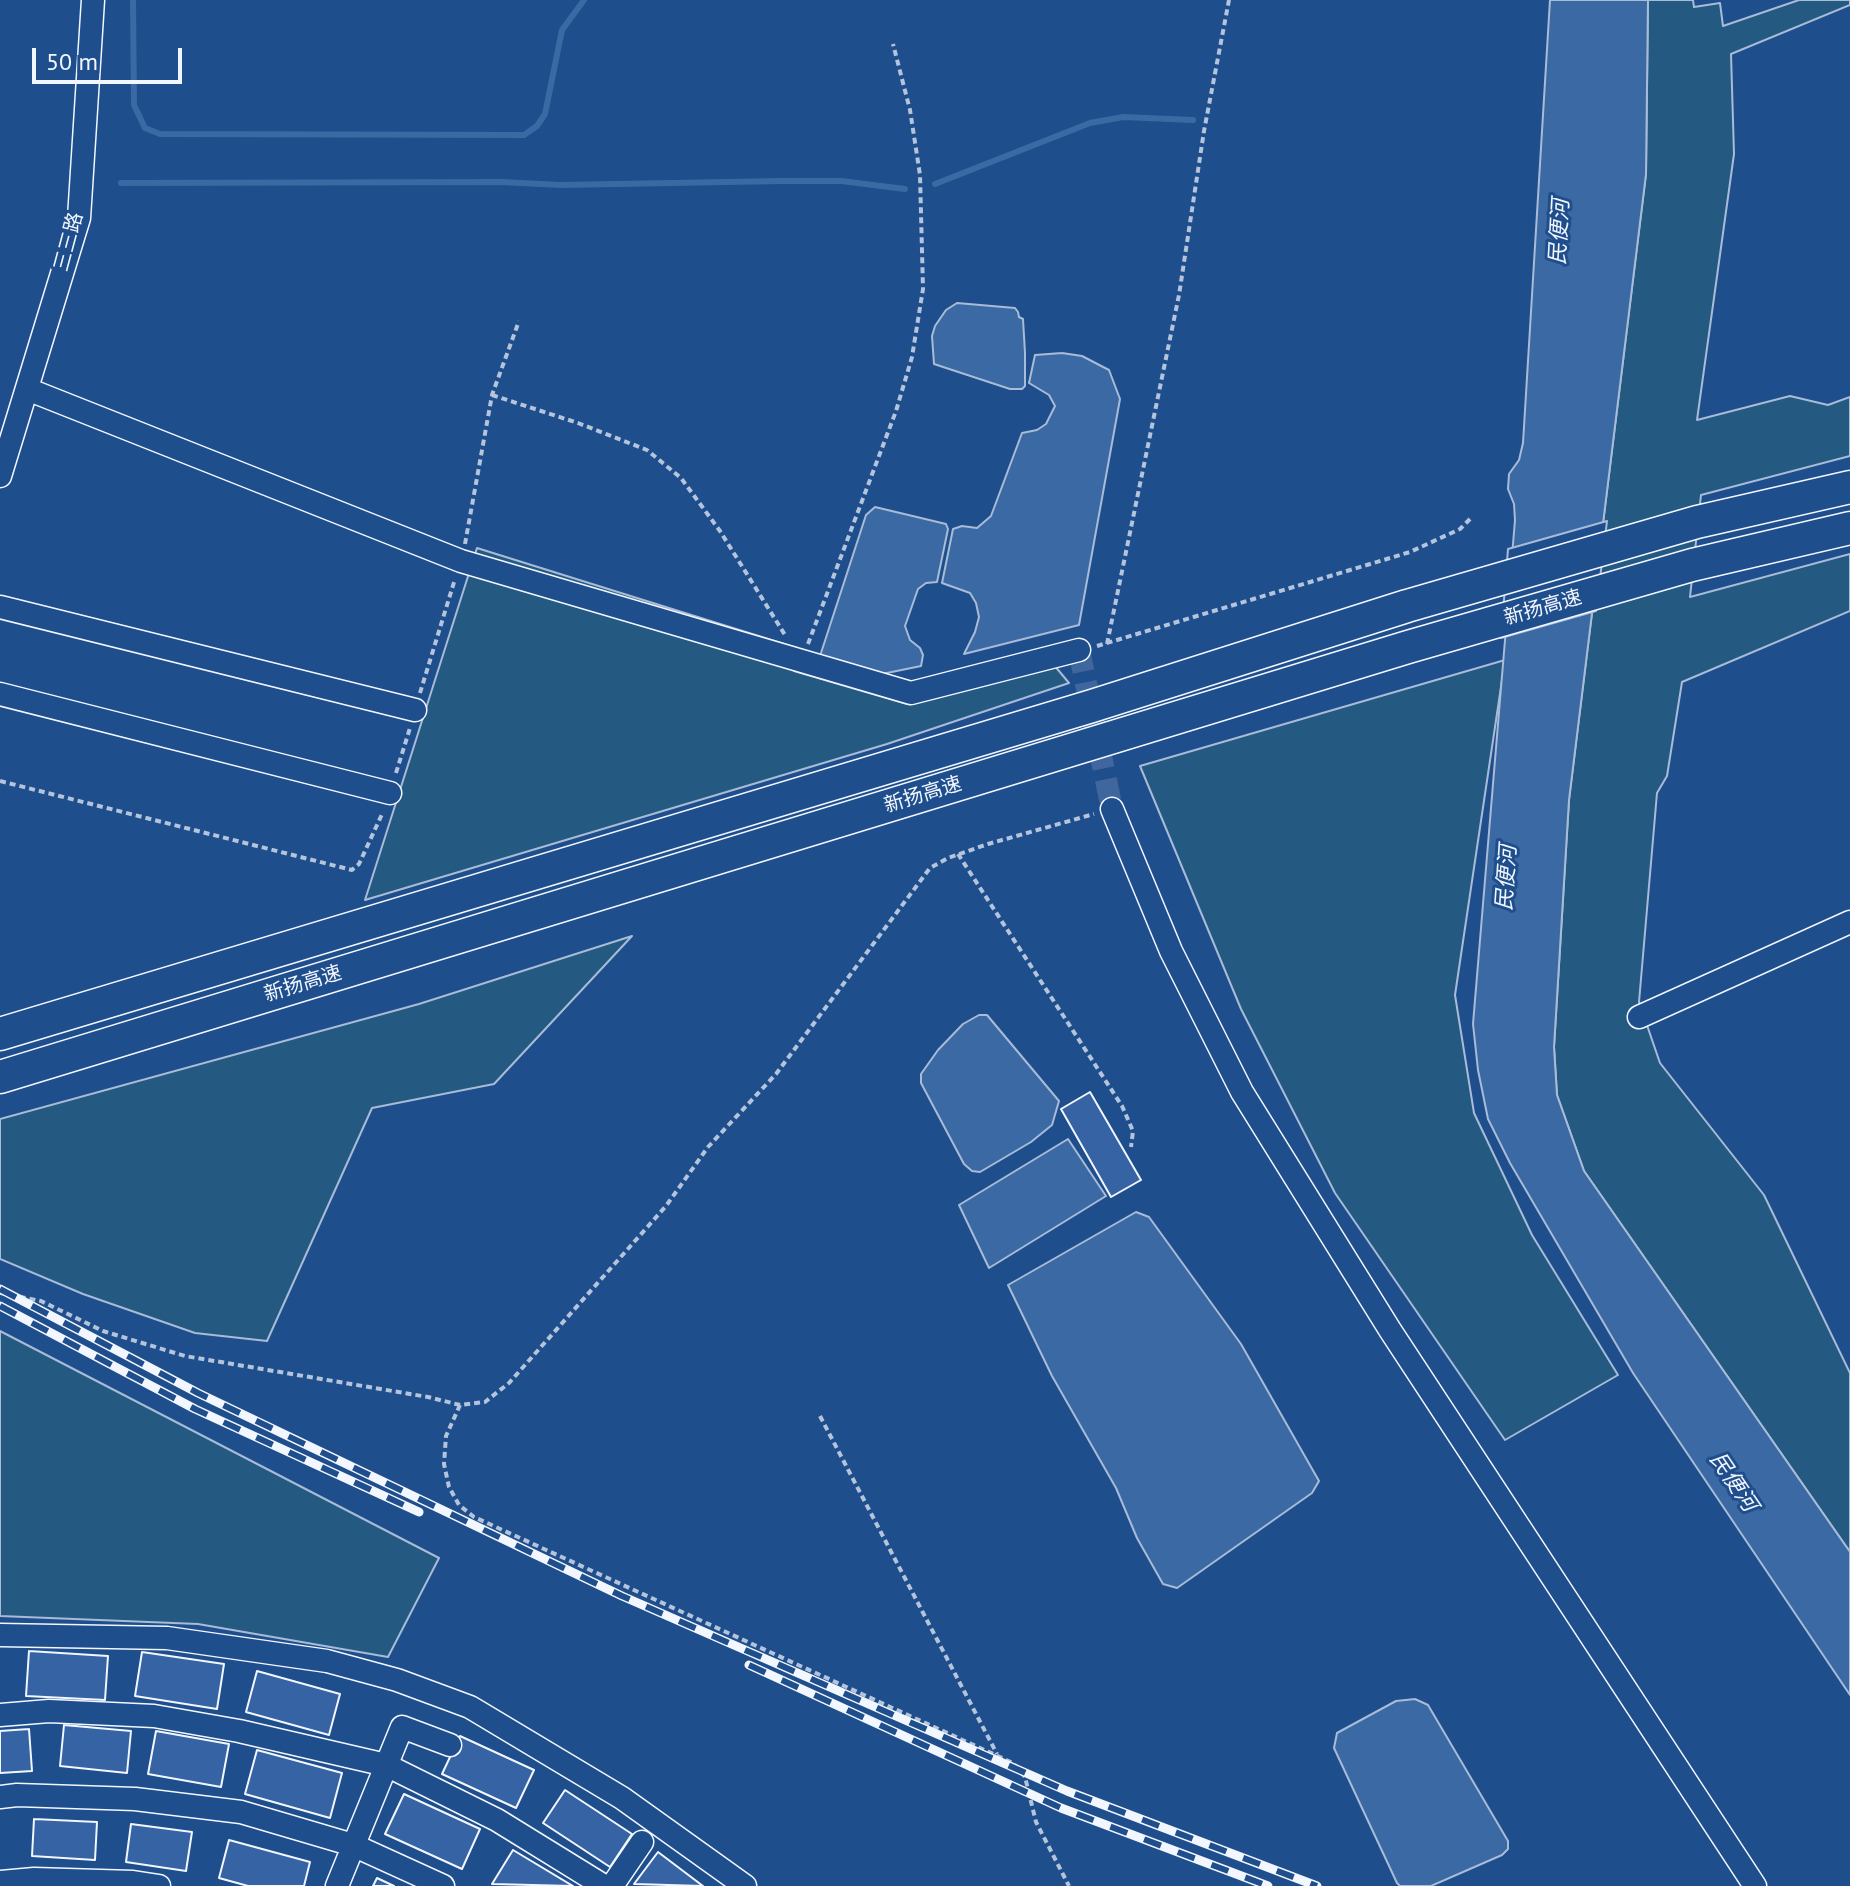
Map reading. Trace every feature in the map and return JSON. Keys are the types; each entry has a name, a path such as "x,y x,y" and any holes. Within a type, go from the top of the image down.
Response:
{"highway":[{"name":"新扬高速","path":"0,1034 1092,706 1407,606 1697,522 1850,487"},
{"name":"新扬高速","path":"0,1077 1408,647 1692,565 1850,528"}],"street":[{"name":"三三路","path":"0,476 79,218 93,0"},
{"path":"27,389 461,561 911,693 1079,650"},
{"path":"0,607 415,710"},
{"path":"0,694 390,793"},
{"path":"1112,809 1171,951 1242,1092 1390,1330 1755,1886"},
{"path":"1639,1017 1850,922"},
{"path":"0,1635 167,1638 327,1661 397,1680 470,1707 622,1798 745,1886"},
{"path":"0,1715 49,1711 154,1716 239,1731 386,1765 497,1820 604,1886"},
{"path":"337,1886 402,1727 450,1745"},
{"path":"0,1797 135,1799 241,1812 353,1845 443,1886"},
{"path":"612,1886 642,1842"},
{"path":"0,1882 34,1879 133,1882 159,1886"}],"path":[{"path":"1107,644 1179,295 1204,131 1229,0"},
{"path":"801,661 896,411 912,357 923,289 920,175 910,110 893,44"},
{"path":"492,395 647,450 681,478 720,531 801,661"},
{"path":"1079,650 1410,552 1460,529 1471,518"},
{"path":"0,1293 41,1301 103,1331 185,1356 460,1405 485,1402 509,1383 666,1206 708,1147 776,1074 930,868 958,854 1112,809"},
{"path":"958,854 1122,1106 1133,1131 1131,1147"},
{"path":"460,1405 446,1436 444,1464 449,1487 459,1505 474,1517 1013,1763 1025,1777 1036,1822 1069,1886"},
{"path":"820,1416 998,1756"}],"shaded area":[{"path":"1648,0 1693,0 1694,7 1720,3 1723,26 1799,0 1850,0 1850,5 1731,54 1734,154 1697,420 1790,396 1828,405 1850,397 1850,456 1701,495 1690,597 1850,554 1850,611 1682,682 1667,776 1657,793 1639,1002 1660,1063 1764,1195 1850,1373 1850,1552 1584,1171 1557,1095 1554,1047 1569,800 1646,174"},
{"path":"477,548 797,648 794,671 907,704 1054,665 1069,683 887,744 365,900"},
{"path":"1505,660 1455,995 1474,1113 1532,1235 1618,1375 1505,1440 1335,1193 1241,1009 1140,766"},
{"path":"632,936 494,1084 372,1108 267,1341 195,1333 83,1294 0,1259 0,1119 419,1004"},
{"path":"0,1331 439,1558 388,1657 198,1624 0,1616"}],"water":[{"name":"民便河","path":"1550,0 1648,0 1646,174 1569,800 1554,1047 1557,1095 1584,1171 1850,1552 1850,1695 1633,1373 1510,1163 1488,1119 1478,1070 1473,1024 1515,520 1514,504 1508,489 1509,474 1519,460 1523,443"},
{"path":"957,303 1015,308 1023,319 1025,386 1022,389 1010,389 934,364 932,336 935,326 946,310"},
{"path":"1062,353 1082,356 1109,370 1120,399 1079,625 964,654 979,617 970,593 942,583 953,529 962,526 977,528 991,516 1022,433 1037,430 1046,424 1055,406 1049,395 1029,383 1035,355"},
{"path":"875,507 946,524 948,529 937,582 926,583 918,589 905,626 910,640 923,655 921,666 882,674 820,656 866,515"},
{"path":"979,1015 987,1015 1059,1101 1052,1125 1031,1142 980,1172 972,1171 964,1164 921,1083 921,1074 938,1050 963,1024"},
{"path":"1068,1139 1106,1196 989,1268 959,1205"},
{"path":"1136,1212 1149,1217 1241,1344 1319,1481 1312,1493 1177,1588 1163,1584 1137,1538 1116,1488 1052,1376 1008,1285"},
{"path":"1415,1699 1428,1705 1508,1841 1508,1849 1502,1855 1431,1886 1400,1886 1397,1883 1334,1748 1337,1733 1396,1701"}],"pier":[{"path":"1607,521 1596,611 1501,638 1508,549"}],"building":[{"path":"1090,1092 1141,1180 1111,1197 1061,1109"},
{"path":"29,1651 108,1656 105,1700 26,1696"},
{"path":"142,1652 224,1664 217,1709 135,1696"},
{"path":"257,1671 340,1694 329,1735 246,1712"},
{"path":"64,1725 131,1731 127,1773 60,1766"},
{"path":"29,1729 32,1771 0,1773 0,1731"},
{"path":"156,1731 229,1744 221,1787 148,1774"},
{"path":"460,1736 534,1770 516,1808 442,1774"},
{"path":"257,1750 342,1773 330,1818 245,1794"},
{"path":"565,1790 632,1834 610,1867 543,1823"},
{"path":"404,1794 480,1829 462,1869 385,1834"},
{"path":"34,1819 97,1822 95,1860 32,1856"},
{"path":"131,1824 192,1832 186,1871 126,1862"},
{"path":"229,1840 310,1862 304,1886 248,1886 219,1878"},
{"path":"513,1850 573,1886 492,1884"},
{"path":"658,1852 703,1886 634,1884"},
{"path":"377,1878 394,1886 373,1886"}],"waterway":[{"path":"133,0 134,105 145,128 160,134 524,135 537,126 545,114 562,30 584,0"},
{"path":"935,184 1090,123 1123,117 1193,120"},
{"path":"121,183 501,182 561,185 841,181 905,189"}],"tunnel":[{"path":"1079,650 1112,809"}],"railway":[{"path":"0,1289 198,1393 622,1596 1067,1791 1317,1886"},
{"path":"0,1306 195,1409 419,1512"},
{"path":"749,1665 1061,1808 1268,1886"}]}
